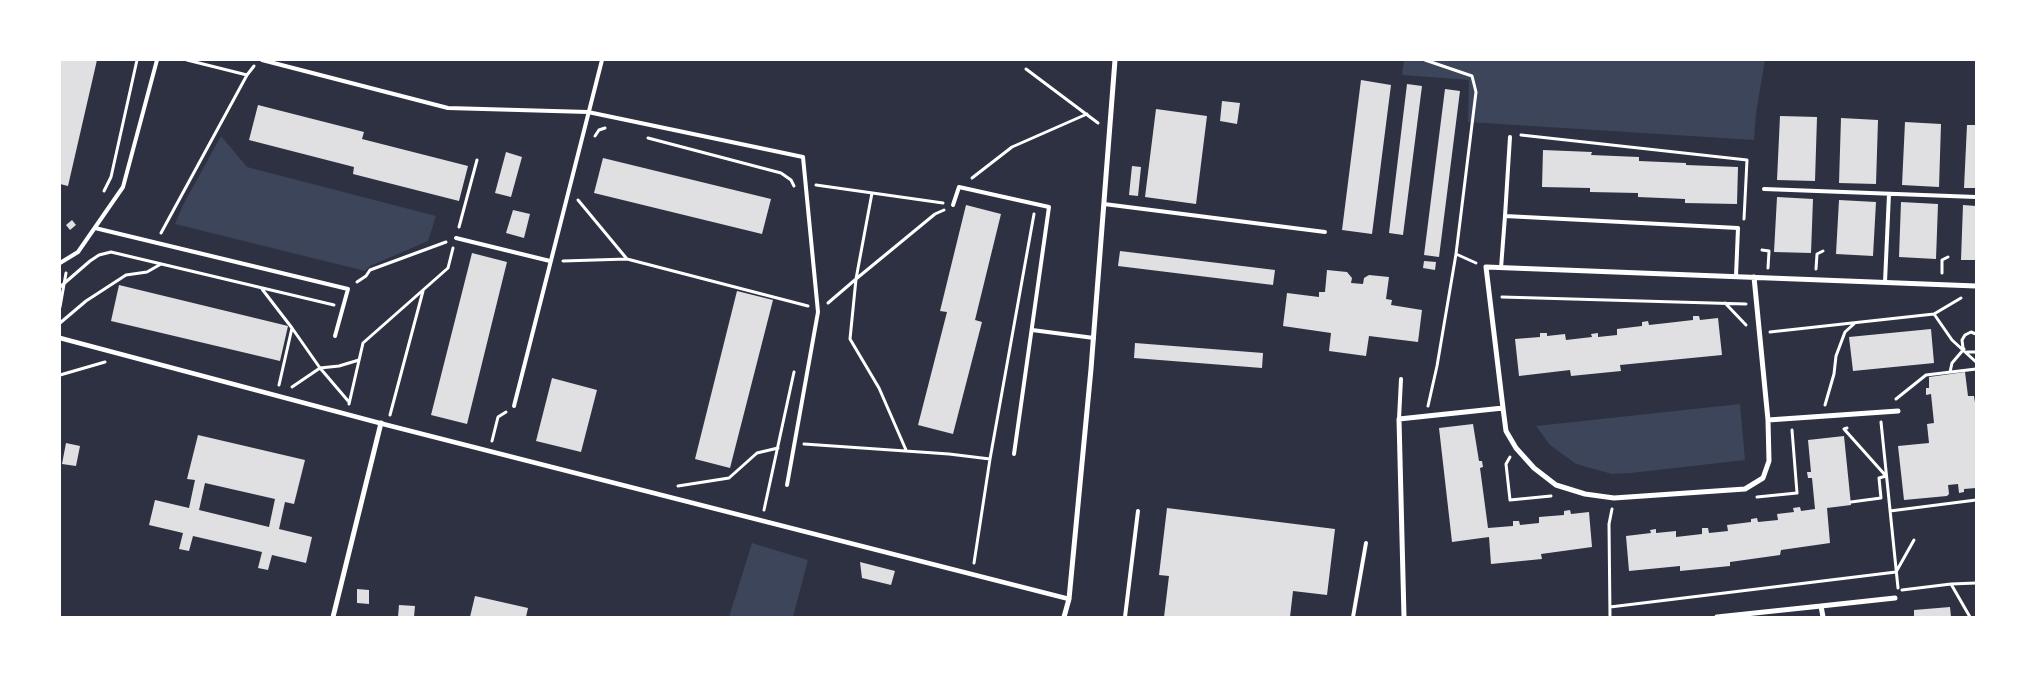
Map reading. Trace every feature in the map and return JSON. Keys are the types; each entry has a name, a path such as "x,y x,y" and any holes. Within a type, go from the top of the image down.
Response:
{"street":[{"path":"1064,617 1069,600 1094,338 1115,60"},
{"path":"1754,277 1768,420 1769,461 1763,478 1745,489 1614,498 1585,494 1556,485 1534,468 1516,448 1506,431 1486,267 1816,279 1976,286"},
{"path":"60,338 276,396 1069,600"},
{"path":"1404,617 1400,419 1503,408"},
{"path":"1768,420 1898,411"},
{"path":"333,617 384,424"},
{"path":"1717,617 1895,598"},
{"path":"1821,606 1823,617"}],"lane":[{"path":"60,263 78,252 123,187 157,60"},
{"path":"262,60 448,108 588,112 802,157 818,312 787,485"},
{"path":"514,406 602,60"},
{"path":"1501,268 1510,137"},
{"path":"953,205 958,187 1049,207 1014,454"},
{"path":"1764,188 1976,197"},
{"path":"1885,282 1889,194"},
{"path":"1104,204 1325,232"},
{"path":"1505,216 1738,228 1736,276"},
{"path":"95,228 348,289 335,336"},
{"path":"456,238 550,261"},
{"path":"1032,330 1094,338"},
{"path":"1400,419 1401,379"},
{"path":"1125,617 1138,511"},
{"path":"1353,617 1366,544"}],"path":[{"path":"103,193 111,177 137,60"},
{"path":"147,261 247,75 187,60"},
{"path":"1426,60 1472,76 1476,92 1456,254 1437,366 1426,416"},
{"path":"1026,69 1110,132"},
{"path":"958,187 1012,148 1087,114"},
{"path":"593,139 599,130 607,128"},
{"path":"1510,137 1519,135 1747,160 1744,225 1738,228"},
{"path":"646,138 781,173 791,180 795,190"},
{"path":"347,414 363,343 448,268 477,160"},
{"path":"805,183 953,205"},
{"path":"569,189 627,259"},
{"path":"872,193 856,279 850,339 879,388 906,450"},
{"path":"550,261 627,259 808,306 827,304 935,214 953,205"},
{"path":"972,574 990,459 1035,205"},
{"path":"366,276 370,270 456,238"},
{"path":"1762,250 1769,251 1768,278"},
{"path":"1816,279 1818,254 1823,251"},
{"path":"60,287 99,255 112,252 343,307"},
{"path":"1456,254 1486,267"},
{"path":"60,307 69,258"},
{"path":"1941,284 1942,260 1948,258"},
{"path":"60,323 86,301 126,276 147,272 161,264"},
{"path":"260,287 320,368 350,402"},
{"path":"384,424 423,290"},
{"path":"806,315 808,306 807,296"},
{"path":"1489,297 1746,304"},
{"path":"1725,303 1750,329 1760,333 1934,314 1963,297"},
{"path":"1934,314 1952,340 1976,362"},
{"path":"1816,417 1826,404 1836,356 1845,332 1855,323"},
{"path":"276,396 292,328"},
{"path":"1976,334 1968,333 1963,337 1961,343 1964,350 1969,353 1976,352"},
{"path":"1950,372 1952,362 1964,350"},
{"path":"60,376 126,356"},
{"path":"276,396 287,391 320,368 339,366 359,360"},
{"path":"762,521 796,363"},
{"path":"1976,369 1926,375 1880,412 1898,591 1951,584 1976,583"},
{"path":"490,451 498,418 514,406"},
{"path":"1872,426 1881,424"},
{"path":"1853,428 1844,428 1886,476"},
{"path":"673,486 730,478 757,452 795,445 811,444 906,450 990,459"},
{"path":"1851,502 1881,498 1879,478 1886,476"},
{"path":"1610,617 1609,524 1614,498"},
{"path":"1890,511 1976,500"},
{"path":"1896,572 1914,540"},
{"path":"1610,607 1896,572"},
{"path":"1951,584 1970,617"}],"shaded area":[{"path":"1404,60 1765,60 1756,113 1754,140 1468,122 1469,80 1402,75"},
{"path":"221,136 247,167 436,216 428,241 370,266 365,271 175,224 183,205"},
{"path":"1740,404 1745,460 1631,473 1612,474 1576,464 1550,445 1536,426"},
{"path":"752,543 808,560 793,617 729,617"}],"building":[{"path":"60,60 97,60 68,186 60,184"},
{"path":"1361,80 1391,85 1372,234 1342,230"},
{"path":"1407,84 1422,86 1403,235 1389,233"},
{"path":"1445,89 1460,91 1439,257 1424,255"},
{"path":"1222,101 1240,103 1237,124 1220,121"},
{"path":"258,105 364,132 362,139 468,166 459,201 353,174 354,167 249,140"},
{"path":"1156,109 1207,116 1196,204 1145,197"},
{"path":"1780,116 1817,117 1815,181 1777,180"},
{"path":"1841,118 1878,120 1876,184 1839,183"},
{"path":"1905,122 1941,124 1939,187 1902,185"},
{"path":"1967,125 1976,125 1976,188 1964,188"},
{"path":"1543,150 1592,152 1591,155 1639,157 1639,161 1738,167 1737,204 1685,203 1685,199 1638,197 1638,193 1590,192 1590,188 1542,187"},
{"path":"506,152 522,157 511,197 495,193"},
{"path":"603,158 771,199 762,234 594,193"},
{"path":"1132,166 1141,167 1138,196 1129,195"},
{"path":"1777,197 1813,199 1811,253 1774,252"},
{"path":"1839,200 1876,202 1873,256 1836,254"},
{"path":"1901,202 1938,204 1936,259 1899,257"},
{"path":"966,205 1001,214 975,320 982,322 953,434 918,425 947,312 940,311"},
{"path":"1963,205 1976,206 1976,260 1961,260"},
{"path":"513,210 530,214 524,238 506,233"},
{"path":"72,220 76,225 70,230 66,225"},
{"path":"1120,251 1275,270 1273,285 1118,266"},
{"path":"472,253 507,262 467,424 431,415"},
{"path":"1424,261 1436,262 1435,270 1423,268"},
{"path":"1327,270 1347,272 1352,278 1351,283 1363,284 1364,278 1369,275 1389,277 1386,299 1392,300 1391,305 1422,310 1418,342 1369,336 1366,356 1329,351 1331,333 1283,326 1287,293 1319,297 1319,292 1325,292"},
{"path":"119,285 288,326 280,361 111,321"},
{"path":"737,291 773,300 730,468 695,459"},
{"path":"1693,316 1699,316 1700,320 1718,318 1722,355 1620,365 1621,371 1571,376 1570,370 1519,376 1515,339 1540,337 1540,333 1547,333 1547,336 1565,334 1566,340 1592,337 1591,334 1598,333 1598,337 1617,335 1617,329 1642,326 1642,322 1648,321 1649,325 1693,320"},
{"path":"1931,329 1934,363 1853,371 1849,337"},
{"path":"1135,343 1263,353 1262,368 1134,358"},
{"path":"1965,372 1968,396 1974,396 1976,409 1976,488 1964,489 1964,492 1959,493 1958,484 1948,485 1949,494 1947,496 1904,500 1898,446 1929,443 1927,424 1934,423 1931,394 1926,395 1926,388 1929,388 1929,377"},
{"path":"552,378 597,390 581,452 536,441"},
{"path":"1473,424 1479,461 1482,461 1483,467 1480,468 1488,528 1513,526 1513,521 1519,521 1520,525 1539,523 1539,517 1564,515 1564,511 1570,510 1571,514 1589,512 1592,547 1541,554 1542,559 1491,564 1489,537 1452,542 1439,428"},
{"path":"198,435 305,460 294,504 285,502 279,529 312,537 306,563 272,555 268,570 258,568 262,552 193,536 189,551 179,549 183,533 149,525 155,500 189,508 195,480 187,479","holes":["205,483 275,499 269,527 199,510"]},
{"path":"1844,436 1851,505 1827,508 1830,543 1781,550 1780,555 1730,562 1730,566 1680,571 1680,566 1629,571 1626,536 1651,533 1650,530 1656,529 1656,533 1676,531 1676,537 1702,534 1702,528 1708,528 1709,533 1728,531 1727,525 1751,522 1751,519 1757,518 1758,522 1778,520 1777,514 1794,512 1793,508 1800,507 1801,511 1815,509 1812,478 1808,478 1807,472 1811,472 1808,440"},
{"path":"66,443 80,446 76,466 62,464"},
{"path":"1167,508 1335,529 1327,595 1293,591 1290,617 1164,617 1169,576 1159,575"},
{"path":"860,562 895,571 891,585 862,578"},
{"path":"357,589 369,590 369,604 357,603"},
{"path":"475,596 528,608 526,617 470,617"},
{"path":"399,605 415,606 414,617 398,617"},
{"path":"1950,607 1951,617 1914,617 1914,610"}]}
